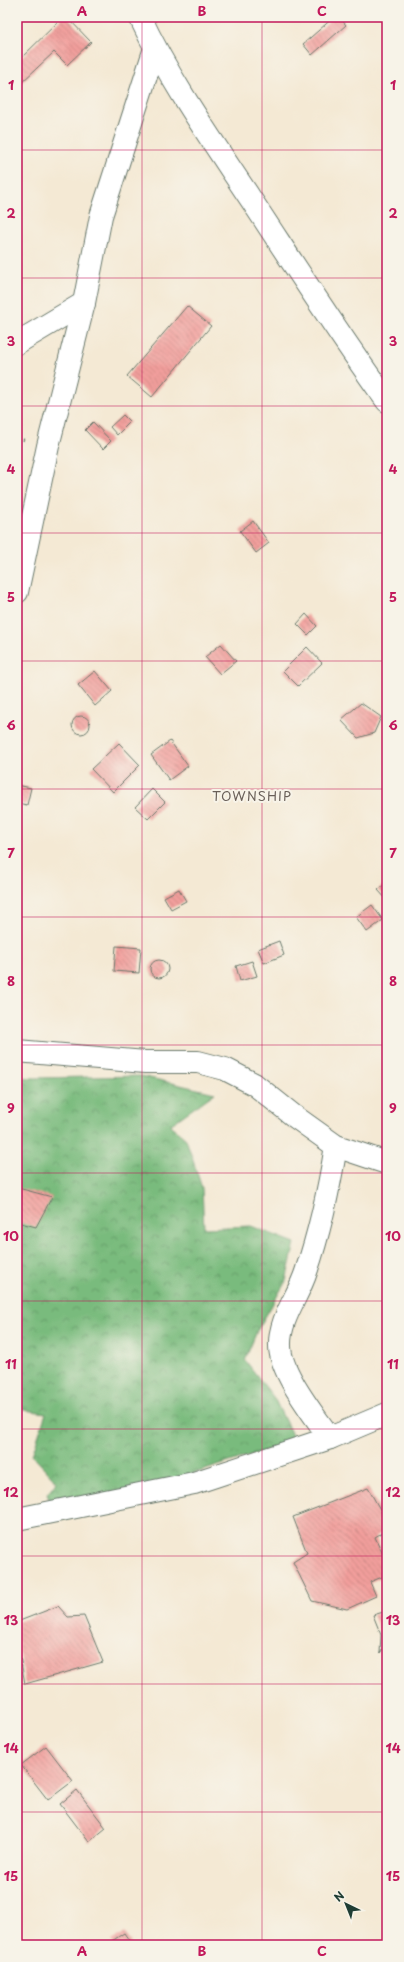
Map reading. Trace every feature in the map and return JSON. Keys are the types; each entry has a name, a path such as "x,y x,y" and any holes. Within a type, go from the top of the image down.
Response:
{"street":[{"path":"140,17 155,48 214,144 348,348 387,401"},
{"path":"17,592 48,446 84,303 101,216 155,48"},
{"path":"17,343 84,303"},
{"path":"17,1051 144,1062 198,1062 225,1069 254,1084 294,1116 336,1146 387,1163"},
{"path":"330,1438 293,1383 283,1362 280,1346 282,1328 290,1306 306,1274 324,1213 336,1146"},
{"path":"17,1519 194,1484 330,1438 387,1414"}],"green space":[{"path":"141,1076 215,1093 170,1125 186,1139 202,1188 204,1228 251,1226 295,1243 286,1281 257,1331 245,1360 274,1398 295,1441 56,1518 47,1494 57,1482 32,1455 46,1413 17,1409 17,1077"}],"building":[{"path":"63,17 67,17 91,42 67,65 54,52 21,83 17,78 17,62"},
{"path":"334,17 339,17 346,25 312,55 303,44"},
{"path":"187,306 211,326 152,397 127,376"},
{"path":"123,415 130,422 117,435 110,427"},
{"path":"93,422 111,441 103,449 85,430"},
{"path":"253,521 269,543 256,553 240,531"},
{"path":"306,614 317,626 308,635 297,624"},
{"path":"221,644 236,661 220,674 205,657"},
{"path":"307,647 322,663 298,686 283,671"},
{"path":"95,671 112,691 95,706 78,685"},
{"path":"361,703 381,717 374,733 358,738 341,720"},
{"path":"77,716 85,716 90,721 88,732 85,734 77,734 72,729 72,721"},
{"path":"170,741 188,766 169,780 151,755"},
{"path":"119,743 140,765 113,792 91,769"},
{"path":"17,785 31,788 27,805 17,803"},
{"path":"152,789 165,802 148,819 135,807"},
{"path":"387,882 387,900 378,890"},
{"path":"179,889 186,901 171,909 164,897"},
{"path":"372,905 383,920 367,932 356,917"},
{"path":"279,941 284,955 264,963 258,949"},
{"path":"116,946 141,948 139,973 114,971"},
{"path":"159,960 165,963 168,969 165,975 159,978 153,975 150,969 153,963"},
{"path":"252,961 257,976 240,981 236,966"},
{"path":"18,1188 52,1197 36,1227 17,1222"},
{"path":"368,1488 387,1522 387,1530 375,1537 387,1563 387,1575 370,1582 376,1596 347,1609 312,1601 293,1562 307,1553 293,1517"},
{"path":"58,1606 68,1617 84,1616 103,1662 25,1684 17,1639 17,1622"},
{"path":"387,1611 387,1644 380,1653 381,1635 373,1615"},
{"path":"46,1746 73,1781 48,1800 21,1765"},
{"path":"77,1790 106,1828 89,1842 60,1804"},
{"path":"124,1933 131,1943 129,1945 114,1945 112,1941"}],"district":[{"name":"TOWNSHIP","path":"252,795"}]}
